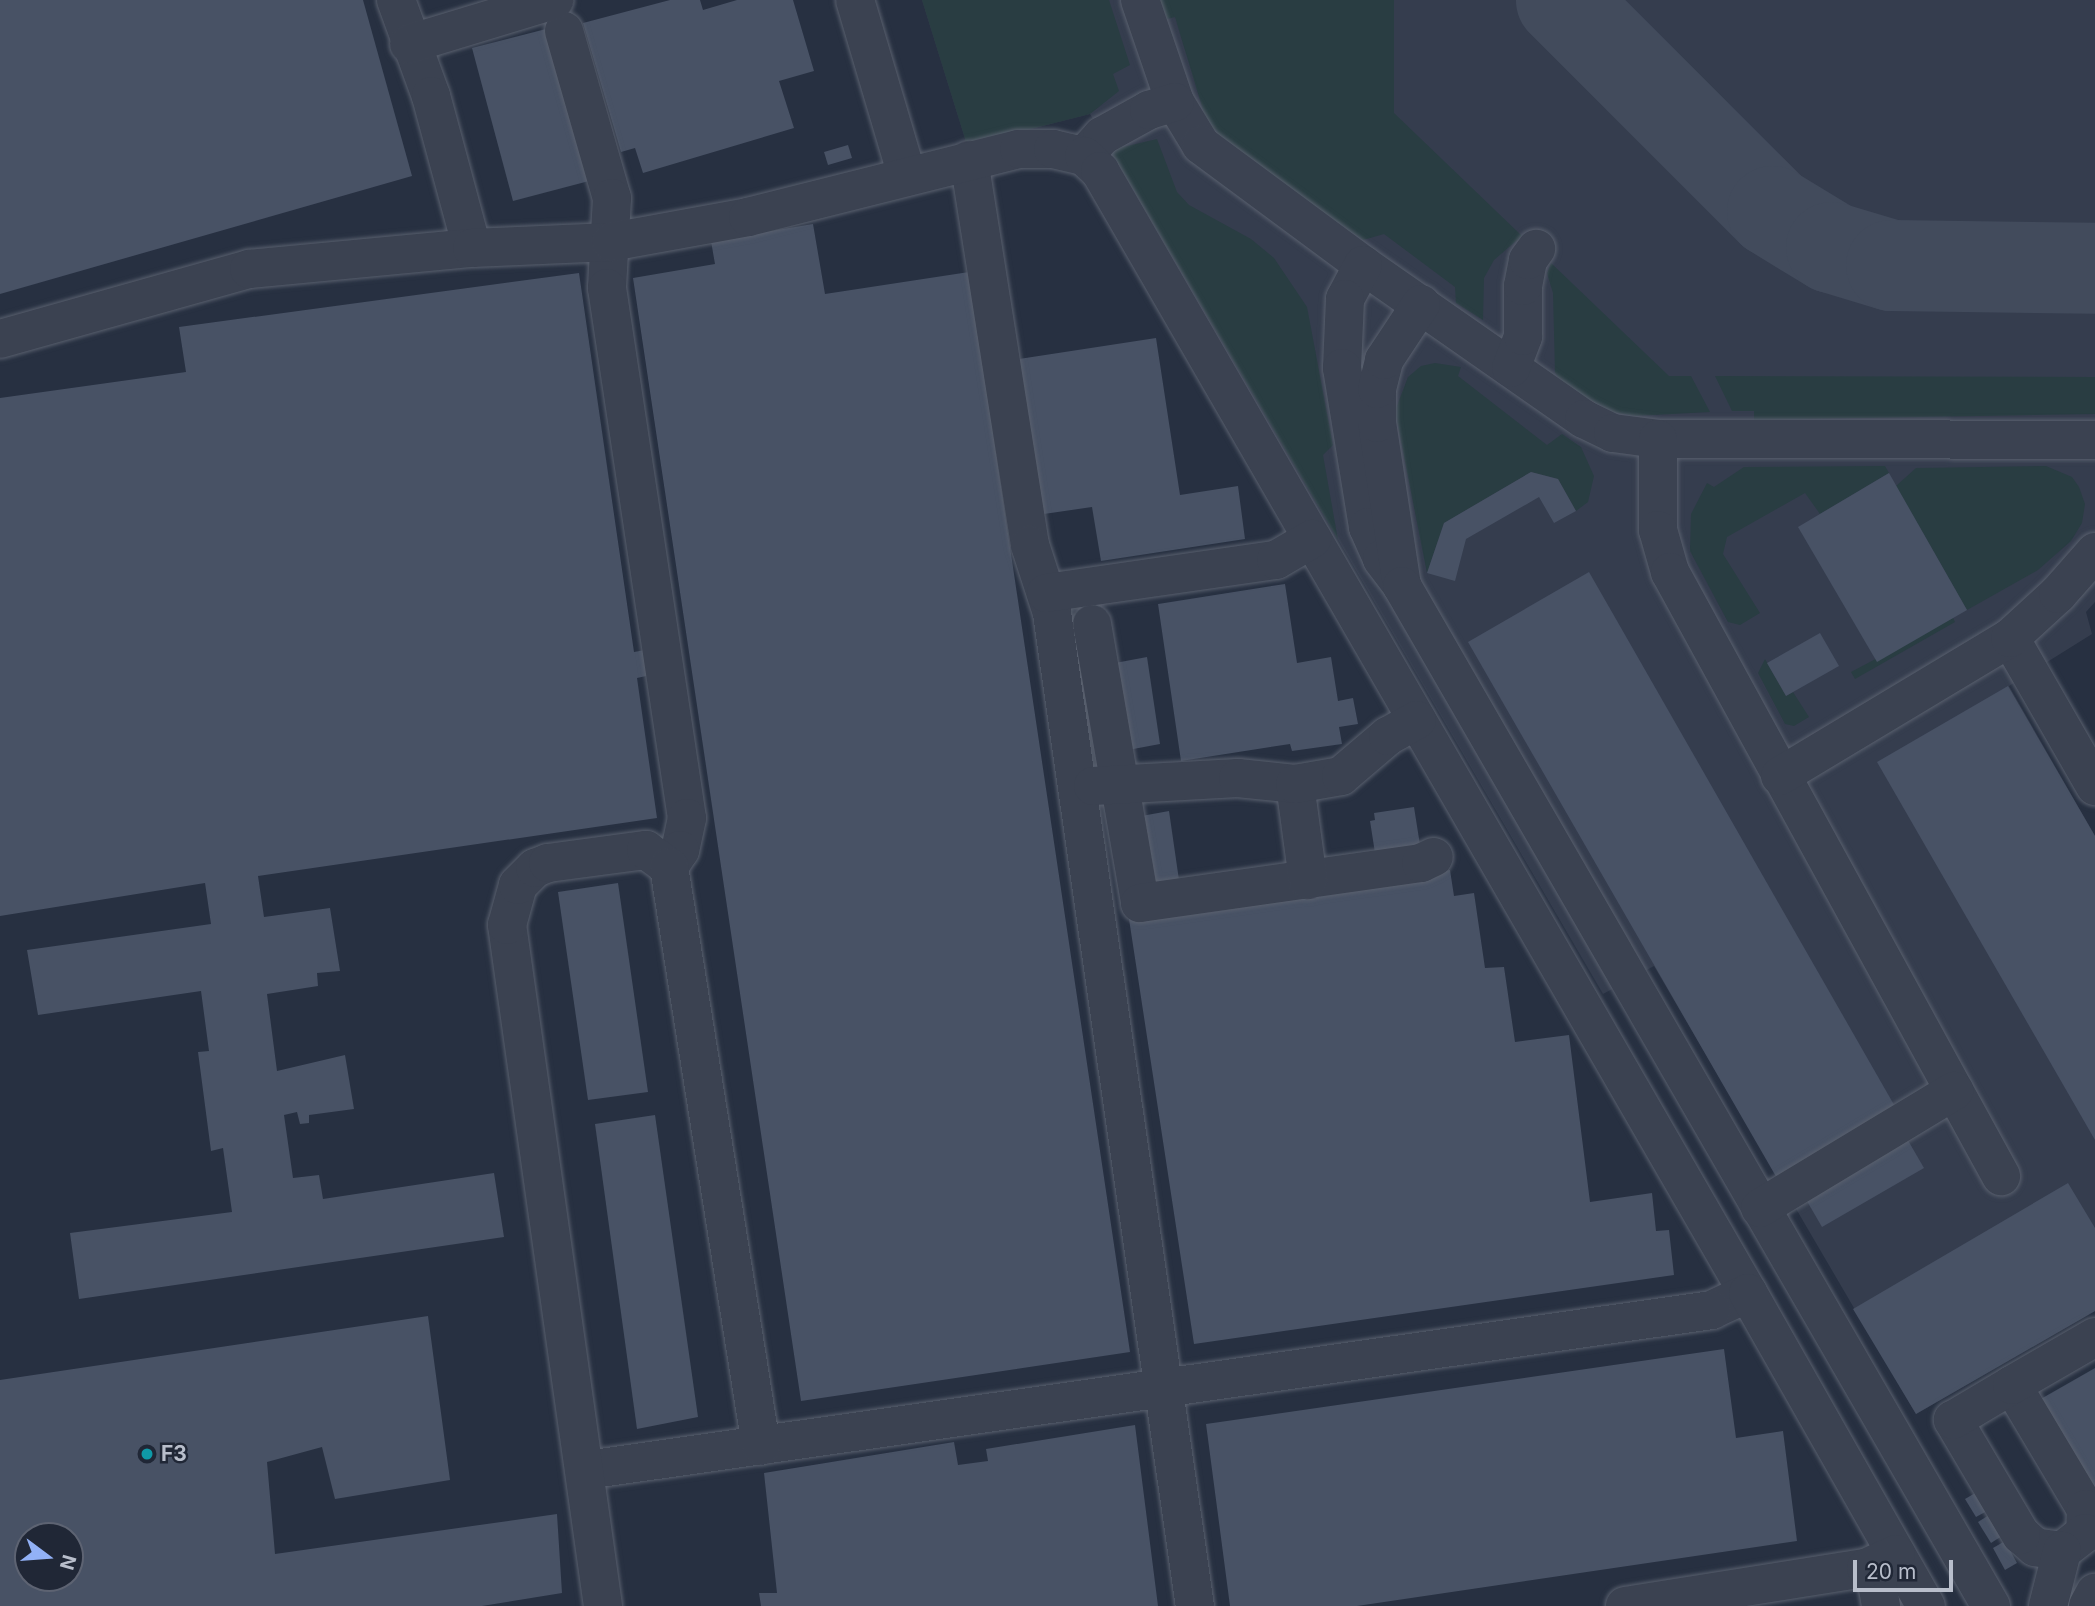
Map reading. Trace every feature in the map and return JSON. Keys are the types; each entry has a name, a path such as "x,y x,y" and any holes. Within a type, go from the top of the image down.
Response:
{"street":[{"path":"396,0 409,44 430,96 472,248"},
{"path":"855,0 907,176"},
{"path":"1140,0 1175,102 1201,145 1363,265 1511,368 1613,433 1658,439 2095,440"},
{"path":"409,44 559,16 610,188 614,220 607,288 687,818 680,850 669,866 761,1446"},
{"path":"1084,156 1102,136 1149,110 1175,102"},
{"path":"0,340 249,269 472,248 611,242 747,217 969,160 1035,149 1084,156 1100,171 1748,1293 1885,1559 1926,1606"},
{"path":"969,160 1030,545 1046,593 1077,789 1195,1606"},
{"path":"1511,368 1523,336 1523,286 1528,260 1536,249"},
{"path":"1363,265 1345,299 1342,368 1368,527 1382,559 1402,586 1991,1606"},
{"path":"1402,586 1377,423 1377,388 1384,360 1421,304"},
{"path":"1658,439 1658,530 1670,572 2001,1176"},
{"path":"1046,593 1276,560 1312,539"},
{"path":"1780,776 2010,638 2058,594 2095,552"},
{"path":"1092,624 1140,903 1422,863 1434,856"},
{"path":"2010,638 2095,786"},
{"path":"1077,789 1118,783 1172,785 1251,778 1295,784 1352,771 1385,739 1417,720"},
{"path":"1295,784 1308,880"},
{"path":"603,1606 508,911 525,876 548,863 646,850 669,866"},
{"path":"1760,1208 1954,1091"},
{"path":"586,1470 1712,1310 1748,1293"},
{"path":"1901,1451 2095,1337"},
{"path":"2012,1385 2086,1509 2085,1533 2062,1551 2048,1606"},
{"path":"1953,1420 2021,1535 2035,1547 2062,1551"},
{"path":"1625,1606 1885,1559"},
{"path":"1881,1606 1885,1559"},
{"path":"2088,1606 2095,1593"}],"shaded area":[{"path":"922,0 2095,0 2095,602 2086,612 2092,634 2009,686 2095,836 2095,1311 1916,1414 1654,966 1603,994 1090,114 967,145"}],"green space":[{"path":"922,0 1109,0 1130,65 1113,74 1119,91 1090,114 967,145"},
{"path":"1160,0 1394,0 1394,113 1522,236 1494,260 1484,278 1483,320 1456,303 1455,287 1384,234 1363,240 1229,148 1206,120 1175,17 1167,19"},
{"path":"1157,139 1177,192 1189,205 1251,239 1274,258 1307,307 1333,445 1323,455 1338,540 1110,150"},
{"path":"1551,263 1669,376 1691,376 1710,412 1634,416 1613,412 1561,385 1555,372 1553,293 1547,273"},
{"path":"1435,363 1461,367 1458,376 1547,445 1562,434 1581,447 1594,476 1588,502 1576,511 1558,479 1531,472 1444,523 1427,573 1395,411 1408,377 1421,366"},
{"path":"1715,376 2095,377 2095,414 1754,420 1754,411 1732,411"},
{"path":"1885,466 1889,473 1820,514 1805,493 1727,537 1723,554 1760,613 1740,625 1728,622 1690,551 1691,514 1707,483 1714,487 1744,467"},
{"path":"2046,466 2072,477 2079,487 2085,504 2082,523 2071,541 2038,570 1967,610 1896,486 1916,468"},
{"path":"1953,618 1955,622 1855,679 1851,672"},
{"path":"1765,659 1786,696 1793,692 1809,717 1794,726 1785,724 1758,673"}],"building":[{"path":"0,0 363,0 412,176 0,294"},
{"path":"670,0 700,0 703,10 737,0 793,0 814,71 779,81 794,128 643,173 635,148 621,152 583,23"},
{"path":"550,28 589,181 513,201 472,48"},
{"path":"848,145 852,158 828,165 824,152"},
{"path":"813,224 825,294 969,272 1130,1352 801,1401 633,278 715,264 711,241"},
{"path":"579,273 634,652 656,648 660,673 637,678 657,818 258,876 264,917 330,908 340,971 317,973 318,986 267,994 277,1071 345,1055 354,1109 309,1115 309,1123 300,1124 297,1112 284,1115 293,1178 319,1175 323,1199 494,1173 504,1237 79,1299 70,1233 232,1212 223,1148 211,1151 198,1052 209,1051 201,991 38,1015 27,950 211,924 205,883 0,916 0,398 186,372 179,327"},
{"path":"1156,338 1180,495 1238,486 1245,539 1101,561 1092,507 1044,514 1019,359"},
{"path":"1531,472 1558,479 1576,511 1554,523 1539,497 1466,539 1455,581 1427,573 1444,523"},
{"path":"1889,473 1967,610 1877,662 1798,527"},
{"path":"1589,572 1897,1110 1778,1180 1468,642"},
{"path":"1285,584 1297,663 1331,657 1338,701 1353,698 1358,724 1339,727 1342,744 1292,751 1290,744 1181,761 1158,604"},
{"path":"1820,633 1839,666 1786,696 1767,663"},
{"path":"1147,657 1160,744 1128,750 1115,663"},
{"path":"2008,686 2095,836 2095,1140 1877,762"},
{"path":"1414,807 1420,845 1375,853 1370,821 1375,820 1374,813"},
{"path":"1169,811 1180,887 1147,893 1136,817"},
{"path":"1450,870 1454,896 1474,893 1485,968 1504,967 1515,1042 1569,1035 1590,1202 1652,1193 1656,1231 1669,1230 1674,1275 1194,1344 1129,919"},
{"path":"618,883 648,1092 588,1100 558,892"},
{"path":"655,1115 698,1417 637,1429 595,1124"},
{"path":"1906,1137 1924,1168 1822,1227 1804,1196"},
{"path":"2068,1183 2095,1228 2095,1311 1916,1414 1853,1309"},
{"name":"F3","path":"428,1316 450,1480 335,1499 322,1447 267,1462 275,1554 557,1514 562,1593 482,1606 0,1606 0,1380"},
{"path":"1724,1349 1736,1438 1783,1431 1797,1541 1357,1606 1230,1606 1206,1424"},
{"path":"2095,1368 2095,1498 2039,1400"},
{"path":"1135,1425 1158,1606 761,1606 759,1593 777,1593 764,1473 954,1442 958,1465 988,1461 986,1449"},
{"path":"1977,1492 1987,1511 1976,1517 1965,1499"},
{"path":"1989,1515 2002,1536 1991,1543 1978,1522"},
{"path":"2005,1541 2017,1563 2005,1570 1993,1548"}],"taxiway":[{"path":"1561,0 1772,211 1831,247 1891,265 2095,268"}],"place":[{"name":"F3","path":"147,1454"}]}
